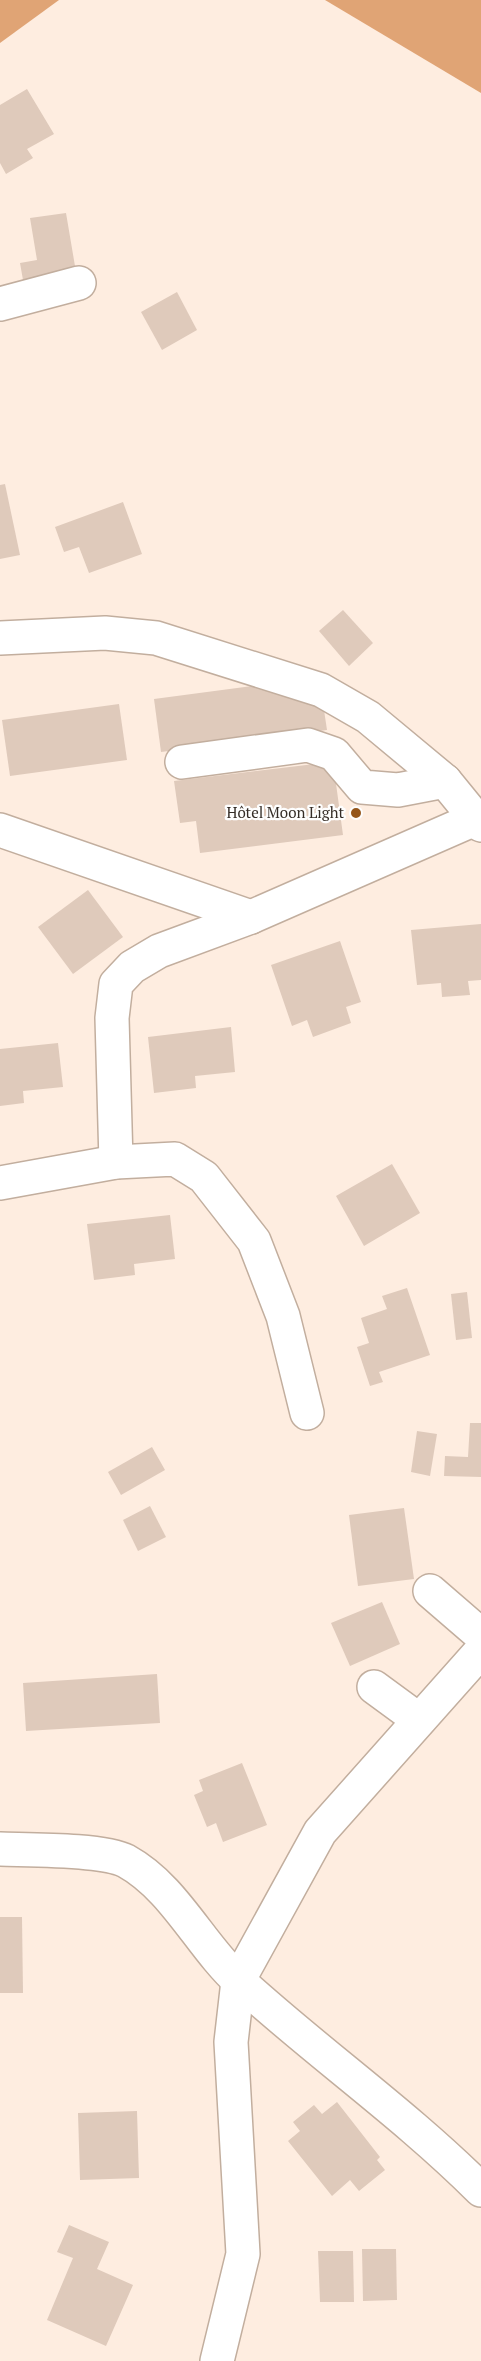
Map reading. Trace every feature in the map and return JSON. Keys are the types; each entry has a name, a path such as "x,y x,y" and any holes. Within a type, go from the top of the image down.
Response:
{"street":[{"path":"0,304 79,283"},
{"path":"0,638 21,635 115,634 156,638 237,661 330,695 368,717 445,781 479,821 251,917 159,951 132,967 116,984 112,1018 116,1162"},
{"path":"182,762 308,745 334,754 362,787 398,790 445,781"},
{"path":"0,830 251,917"},
{"path":"0,1183 116,1162 175,1159 204,1177 254,1241 283,1316 307,1413"},
{"path":"430,1591 481,1635"},
{"path":"217,2361 243,2254 231,2042 238,1981 320,1832 481,1651"},
{"path":"374,1687 419,1720"},
{"path":"0,1850 106,1855 123,1860 158,1887 238,1981 436,2145 481,2190"}],"shaded area":[{"path":"0,0 59,0 0,43"},
{"path":"325,0 481,0 481,93"}],"building":[{"path":"27,89 54,134 27,149 33,158 6,174 0,163 0,105"},
{"path":"66,213 76,272 23,280 20,263 37,260 30,218"},
{"path":"177,292 197,330 162,350 141,312"},
{"path":"5,484 20,555 0,559 0,485"},
{"path":"123,502 142,554 89,573 79,547 64,552 55,527"},
{"path":"343,610 373,643 349,666 319,631"},
{"path":"276,683 324,710 327,730 161,752 154,699"},
{"path":"119,704 127,760 10,776 2,720"},
{"path":"323,763 324,770 334,769 343,835 200,853 196,821 180,823 174,781"},
{"path":"88,890 123,937 73,974 38,927"},
{"path":"481,924 481,980 468,981 470,995 442,997 441,983 417,985 411,930"},
{"path":"340,941 361,1002 346,1007 351,1023 313,1037 307,1020 292,1026 271,965"},
{"path":"231,1027 235,1072 195,1076 196,1088 154,1093 148,1037"},
{"path":"58,1043 63,1087 23,1091 24,1103 0,1106 0,1049"},
{"path":"392,1164 420,1213 364,1246 336,1196"},
{"path":"170,1215 175,1259 134,1264 135,1275 94,1280 87,1224"},
{"path":"407,1288 430,1355 379,1372 383,1382 370,1386 357,1347 369,1343 361,1318 387,1309 382,1296"},
{"path":"467,1292 472,1338 456,1340 451,1294"},
{"path":"470,1423 481,1423 481,1477 444,1476 445,1456 468,1457"},
{"path":"417,1431 437,1434 430,1476 411,1472"},
{"path":"152,1447 165,1470 121,1495 108,1472"},
{"path":"150,1506 166,1537 138,1551 123,1520"},
{"path":"404,1508 414,1579 358,1586 349,1515"},
{"path":"382,1602 400,1644 350,1666 331,1623"},
{"path":"157,1674 160,1723 26,1731 23,1683"},
{"path":"242,1763 267,1825 223,1842 216,1823 207,1827 194,1795 203,1791 199,1780"},
{"path":"0,1917 22,1917 23,1993 0,1993"},
{"path":"337,2102 380,2157 377,2160 385,2170 359,2191 350,2180 332,2196 288,2141 300,2131 293,2122 314,2105 322,2114"},
{"path":"137,2111 139,2178 80,2180 78,2113"},
{"path":"69,2225 109,2242 97,2269 133,2285 106,2346 47,2320 73,2258 57,2252"},
{"path":"362,2249 396,2249 397,2300 363,2301"},
{"path":"318,2251 353,2251 354,2302 320,2302"}],"place":[{"name":"Hôtel Moon Light","path":"356,813"}]}
